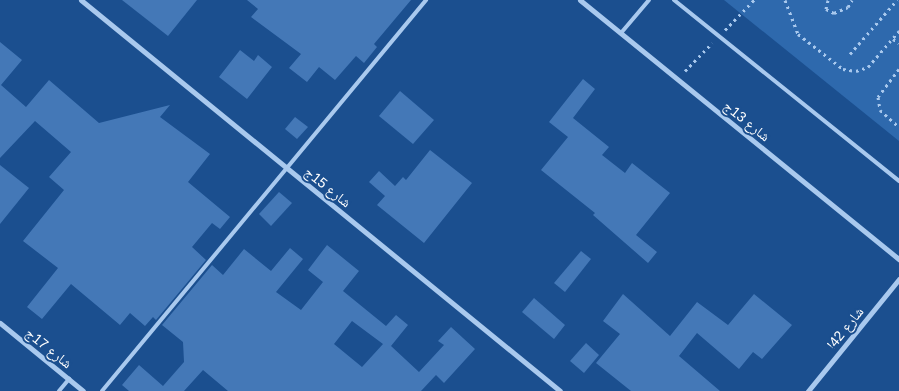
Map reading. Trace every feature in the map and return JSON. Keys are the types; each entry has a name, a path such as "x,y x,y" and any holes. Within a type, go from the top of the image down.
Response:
{"street":[{"name":"شارع 15ج","path":"81,0 560,391"},
{"name":"شارع 13ج","path":"580,0 899,259"},
{"name":"شارع 42ا","path":"808,391 899,279"},
{"name":"شارع 17ج","path":"0,323 83,391"}],"lane":[{"path":"102,391 426,0"},
{"path":"622,34 649,0"},
{"path":"674,0 899,181"},
{"path":"60,391 69,379"}],"path":[{"path":"785,0 798,34 843,69 856,71 868,67 899,31"},
{"path":"828,0 826,8 834,13 848,7 852,0"},
{"path":"850,54 897,0"},
{"path":"893,39 899,43"},
{"path":"899,69 878,97 880,110 899,127"}],"shaded area":[{"path":"724,0 899,0 899,141"}],"building":[{"path":"122,0 197,0 168,36"},
{"path":"247,0 411,0 374,44 377,47 364,63 356,56 335,80 319,67 307,82 289,68 301,54 251,17 258,9"},
{"path":"0,42 22,60 1,85 26,107 49,80 99,123 170,105 160,117 210,154 188,182 230,217 220,229 212,223 192,247 206,260 156,320 153,317 145,326 130,313 120,325 71,284 42,319 27,307 58,268 23,241 64,190 49,177 71,152 35,121 0,158"},
{"path":"240,50 254,61 258,55 272,67 247,99 219,77"},
{"path":"583,79 595,89 573,118 609,147 602,155 625,173 632,163 670,193 636,235 657,252 648,263 593,215 595,213 541,170 568,137 549,122"},
{"path":"400,91 434,120 413,144 379,116"},
{"path":"295,117 308,127 297,139 285,129"},
{"path":"430,150 472,183 424,243 377,205 385,196 369,182 379,171 395,186 403,177 406,180"},
{"path":"0,165 29,188 0,224"},
{"path":"279,192 292,203 271,226 259,214"},
{"path":"327,245 359,271 343,291 386,326 396,315 408,325 391,346 419,372 444,345 438,341 451,327 475,349 444,383 436,375 421,391 228,391 203,370 184,391 129,391 122,385 139,365 163,386 184,362 183,342 162,325 212,265 223,275 244,249 271,271 290,248 303,259 276,292 301,310 323,282 308,270","holes":["352,321 383,344 362,367 334,344"]},
{"path":"581,251 591,259 565,292 554,283"},
{"path":"623,294 670,336 697,302 728,325 754,294 792,325 762,359 753,352 739,369 697,333 679,356 720,391 631,391 596,363 620,334 603,321"},
{"path":"534,298 565,325 554,339 522,312"},
{"path":"586,343 599,355 584,373 570,361"}]}
